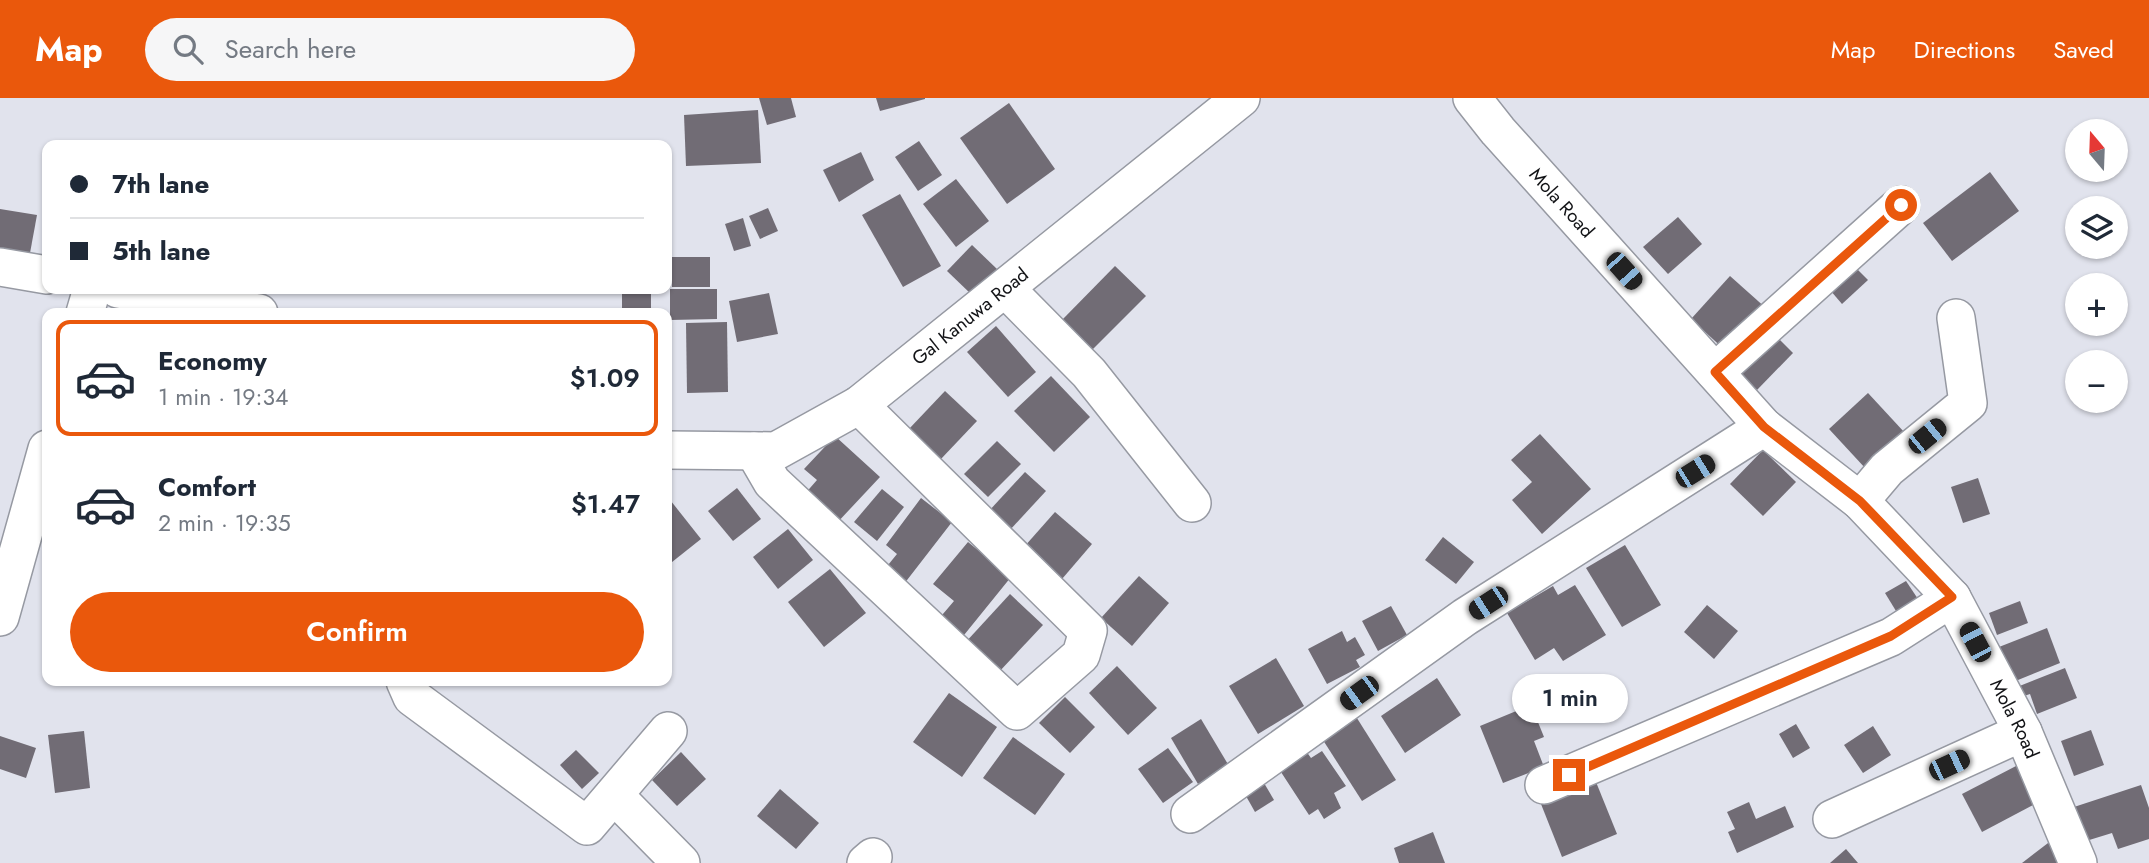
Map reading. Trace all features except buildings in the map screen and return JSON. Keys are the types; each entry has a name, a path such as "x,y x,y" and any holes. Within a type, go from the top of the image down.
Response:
{"street":[{"name":"Gal Kanuwa Road","path":"672,450 776,452 859,405 1006,289 1199,111 1241,98"},
{"name":"Mola Road","path":"1472,98 1498,131 1764,427 1860,501 1952,597 2023,732 2078,863"},
{"path":"1715,372 1901,205"},
{"path":"0,267 42,274"},
{"path":"1006,289 1089,373 1192,503"},
{"path":"147,294 230,308"},
{"path":"1860,501 1887,468 1968,402 1956,318"},
{"path":"754,451 772,482 1017,711 1081,655 1088,631 859,405"},
{"path":"1190,814 1465,617 1764,427"},
{"path":"0,617 42,467"},
{"path":"1544,785 1891,636 1952,597"},
{"path":"407,686 412,697 587,826 668,731"},
{"path":"1832,819 2023,732"},
{"path":"614,795 681,863"}],"route":[{"path":"1569,775 1891,636 1952,597 1860,501 1764,427 1715,372 1901,205"}]}
